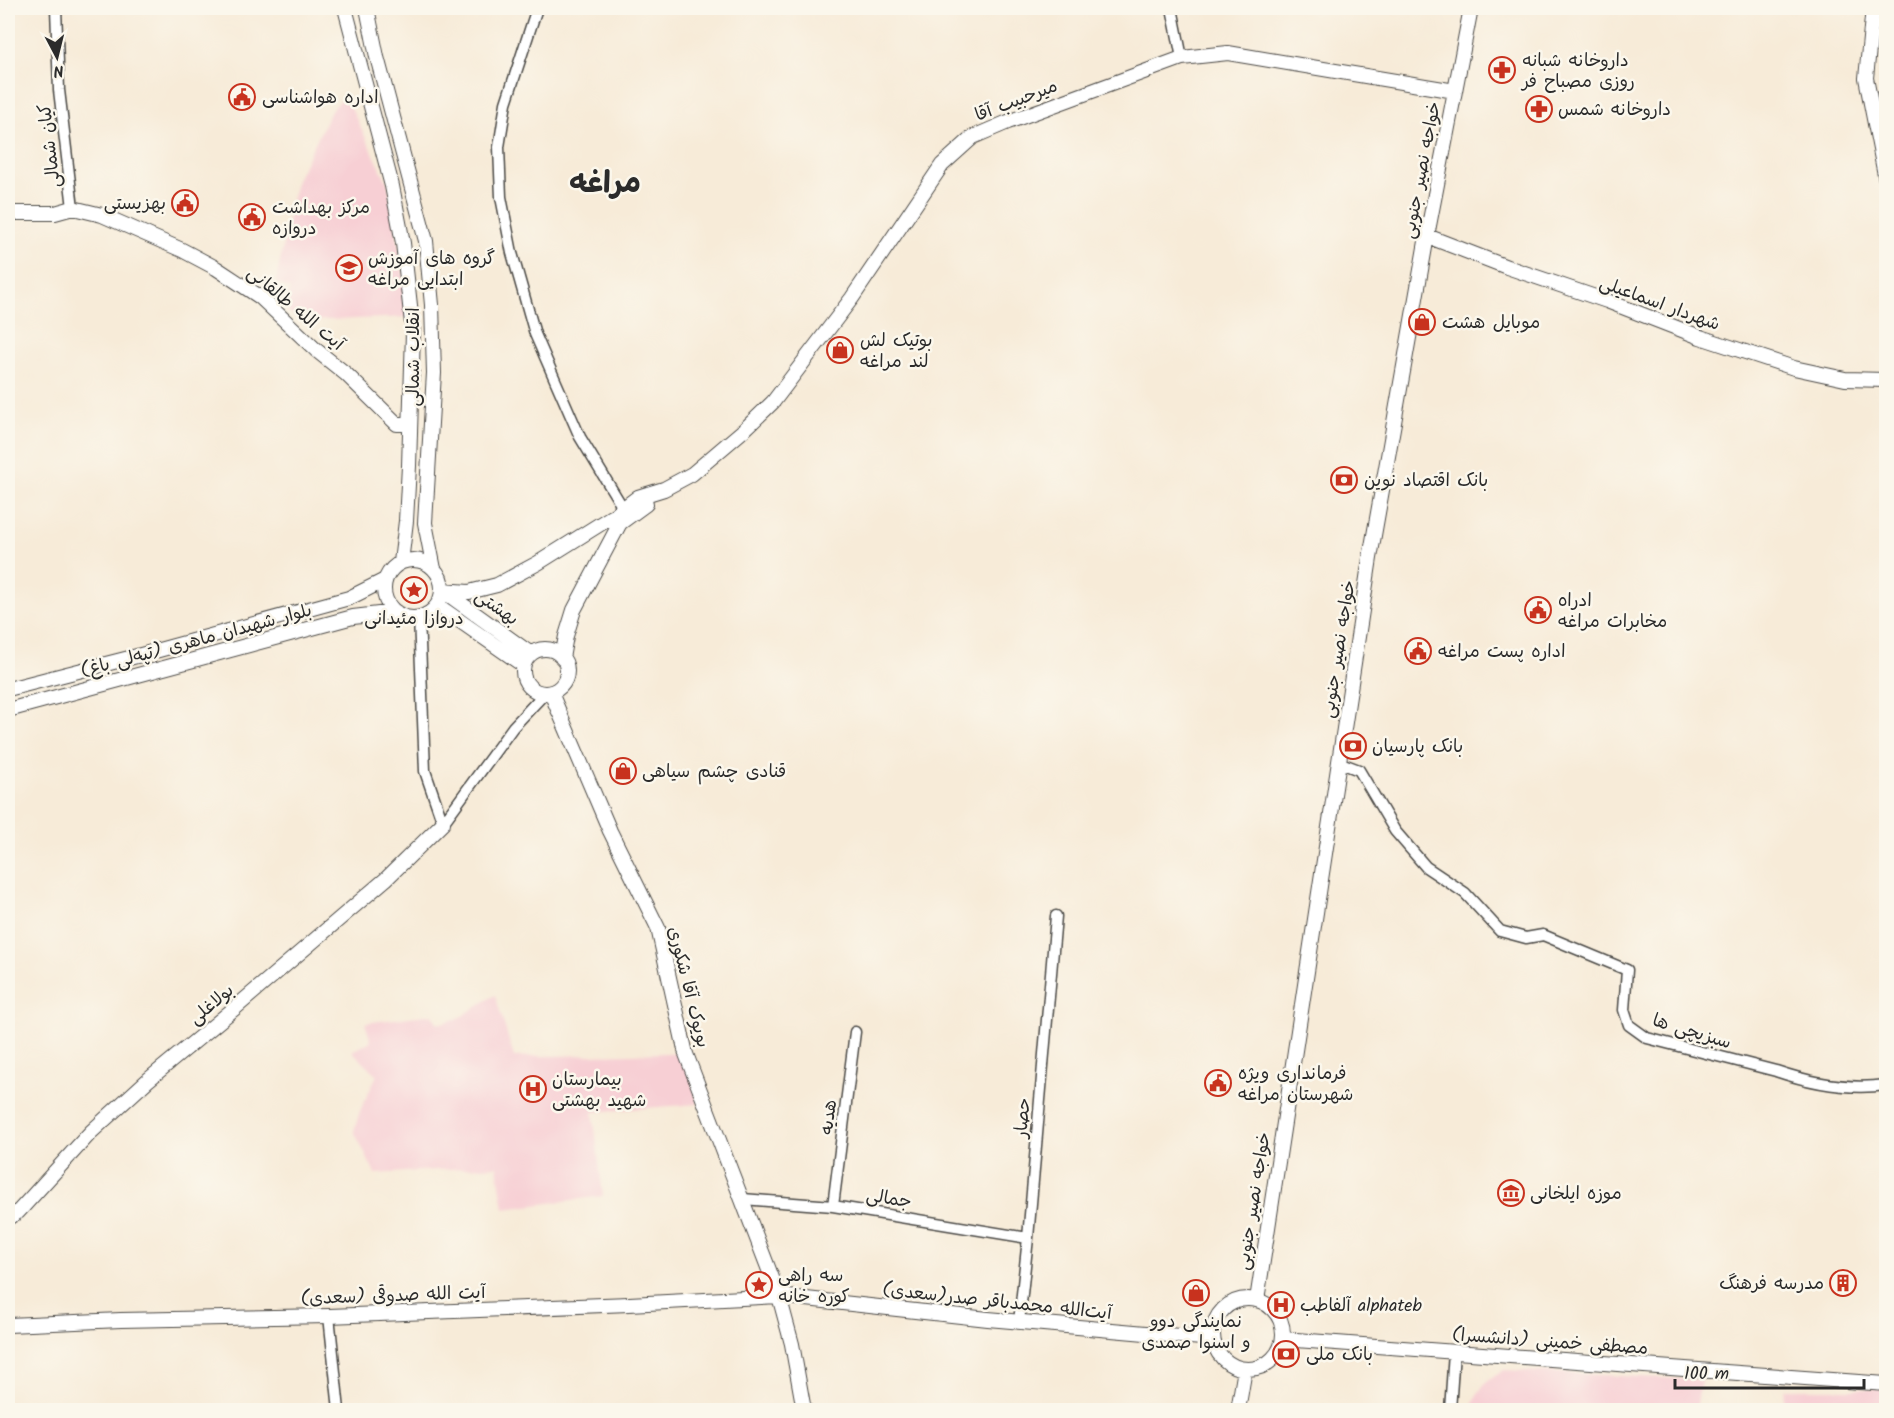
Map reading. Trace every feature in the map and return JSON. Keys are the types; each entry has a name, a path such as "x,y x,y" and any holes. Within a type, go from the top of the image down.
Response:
{"street":[{"name":"کیان شمالی","path":"56,8 59,90 74,208"},
{"name":"انقلاب شمالی","path":"345,8 392,186 403,243 413,332 406,521 400,562"},
{"name":"انقلاب شمالی","path":"367,8 377,57 426,241 432,305 434,373 426,523 434,569"},
{"path":"537,8 506,103 499,147 501,197 512,253 535,334 580,437 619,516 573,610 562,658 567,671 563,685 547,693 531,689 526,684 522,672 527,659 544,649 551,650 562,658"},
{"path":"1172,8 1182,58"},
{"name":"خواجه نصیر جنوبی","path":"1257,1300 1370,558 1427,236 1471,8"},
{"path":"1873,8 1866,78 1887,180"},
{"name":"میرحبیب آقا","path":"442,590 469,592 498,585 692,474 773,402 852,298 942,165 973,136 1182,58 1228,53 1455,91"},
{"name":"آیت الله طالقانی","path":"8,213 55,213 74,208 102,215 182,250 216,268 260,297 316,350 346,374 397,424 410,424"},
{"name":"شهردار اسماعیلی","path":"1427,236 1700,338 1794,368 1845,379 1886,379"},
{"path":"418,560 434,569 440,579 442,590 437,605 426,614 411,618 396,612 390,606 385,598 385,580 388,573 400,562 418,560"},
{"name":"بلوار شهیدان ماهری (تپه‌لی باغ)","path":"8,689 349,597 385,580"},
{"name":"بهشتی","path":"442,590 527,659"},
{"name":"بهشتی","path":"437,605 527,659"},
{"name":"بلوار شهیدان ماهری (تپه‌لی باغ)","path":"8,710 352,617 396,612"},
{"path":"419,617 425,771 443,823"},
{"name":"بولاغلی","path":"8,1218 18,1212 91,1132 148,1080 386,879 443,823 513,727 547,693"},
{"name":"بویوک آقا شکوری","path":"547,693 610,831 658,928 686,1054 779,1296 792,1344 804,1410"},
{"name":"سبزیچی ها","path":"1338,762 1359,770 1395,831 1426,867 1465,893 1500,931 1526,938 1543,934 1627,970 1624,1010 1629,1025 1647,1038 1795,1077 1849,1087 1887,1085"},
{"name":"حصار","path":"1019,1322 1056,916"},
{"name":"هدیه","path":"833,1206 855,1032"},
{"name":"جمالی","path":"743,1198 833,1206 1028,1238"},
{"name":"آیت الله صدوقی (سعدی)","path":"8,1325 121,1320 329,1316 779,1296"},
{"name":"آیت‌الله محمدباقر صدر(سعدی)","path":"779,1296 1019,1322 1213,1339"},
{"path":"1246,1299 1257,1300 1274,1310 1280,1319 1283,1339 1280,1349 1266,1365 1245,1370 1227,1363 1220,1356 1213,1339 1213,1326 1218,1315 1226,1306 1246,1299"},
{"path":"329,1316 339,1410"},
{"name":"مصطفی خمینی (دانشسرا)","path":"1283,1339 1887,1384"},
{"path":"1450,1410 1454,1352"},
{"path":"1238,1410 1245,1370"}],"shaded area":[{"path":"345,95 388,184 411,317 302,321 285,310 290,289 276,282 296,181 331,111"},
{"name":"بیمارستان شهید بهشتی","path":"495,995 514,1057 686,1054 698,1104 593,1112 603,1196 504,1209 497,1166 375,1174 354,1131 360,1111 377,1075 352,1051 371,1041 365,1023 432,1014 438,1024 459,1018"},
{"path":"1504,1370 1701,1380 1696,1410 1470,1410 1485,1383"},
{"path":"1785,1389 1886,1389 1886,1410 1783,1410"}],"place":[{"name":"داروخانه شبانه روزی مصباح فر","path":"1502,70"},
{"name":"اداره هواشناسی","path":"242,97"},
{"name":"داروخانه شمس","path":"1539,109"},
{"name":"بهزیستی","path":"185,203"},
{"name":"مرکز بهداشت دروازه","path":"252,217"},
{"name":"گروه های آموزش ابتدایی مراغه","path":"349,268"},
{"name":"موبایل هشت","path":"1422,322"},
{"name":"بوتیک لش لند مراغه","path":"840,350"},
{"name":"بانک اقتصاد نوین","path":"1344,480"},
{"name":"دروازا مئیدانی","path":"414,590"},
{"name":"ادراه مخابرات مراغه","path":"1538,610"},
{"name":"اداره پست مراغه","path":"1418,651"},
{"name":"بانک پارسیان","path":"1353,746"},
{"name":"قنادی چشم سیاهی","path":"623,771"},
{"name":"فرمانداری ویژه شهرستان مراغه","path":"1218,1083"},
{"name":"بیمارستان شهید بهشتی","path":"533,1089"},
{"name":"موزه ایلخانی","path":"1511,1193"},
{"name":"مدرسه فرهنگ","path":"1843,1283"},
{"name":"سه راهی کوره خانه","path":"759,1285"},
{"name":"نمایندگی دوو و اسنوا صمدی","path":"1196,1293"},
{"name":"آلفاطب alphateb","path":"1281,1305"},
{"name":"بانک ملی","path":"1286,1354"}],"district":[{"name":"مراغه","path":"605,182"}]}
